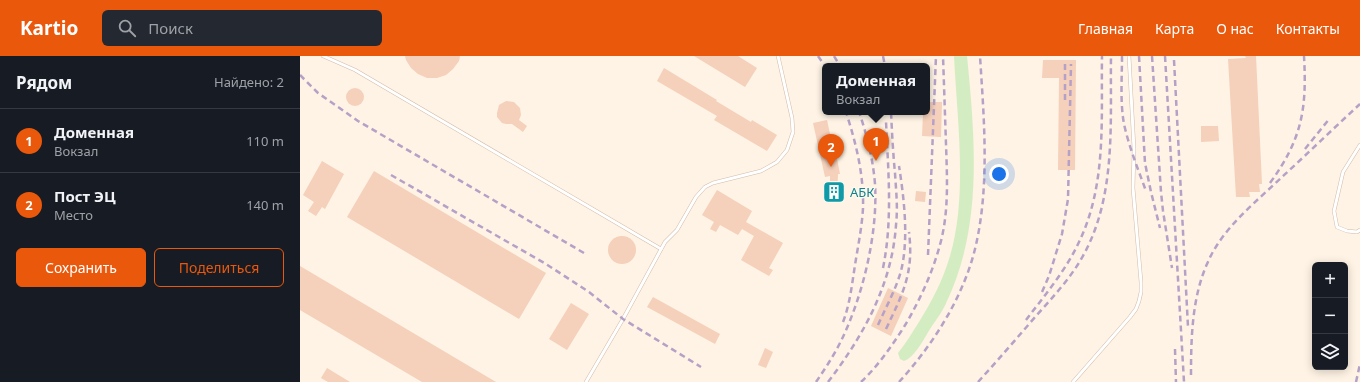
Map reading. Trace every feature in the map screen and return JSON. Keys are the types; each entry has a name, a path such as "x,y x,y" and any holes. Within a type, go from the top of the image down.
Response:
{"lane":[{"path":"323,56 355,70 661,249"},
{"path":"586,382 623,319 661,249 670,236 677,230 696,197 705,187 713,183 761,171 777,162 787,150 792,138 792,111 778,56"},
{"path":"1073,382 1130,317 1136,309 1141,292 1138,230 1133,188 1134,149 1129,56"},
{"path":"1360,144 1344,172 1334,211 1337,227 1347,231 1357,232 1360,230"}],"green space":[{"path":"954,56 967,56 974,149 974,180 966,242 959,272 944,308 918,348 908,359 904,361 900,359 898,353 919,322 937,290 950,256 959,208 960,157"}],"building":[{"path":"405,56 460,56 459,61 446,75 437,78 427,78 418,74 411,68"},
{"path":"694,56 738,56 757,68 745,87"},
{"path":"1245,56 1256,56 1262,184 1259,184 1260,192 1249,192 1250,197 1236,197 1228,59 1246,58"},
{"path":"1043,60 1076,60 1075,170 1058,170 1059,78 1042,78"},
{"path":"664,68 751,122 752,120 777,135 767,151 714,120 717,116 657,81"},
{"path":"355,88 361,91 364,97 361,103 355,106 349,103 346,97 349,91"},
{"path":"506,101 514,102 520,108 521,115 519,120 527,126 523,132 512,124 502,123 497,117 499,105"},
{"path":"930,102 942,102 941,137 922,136 923,115 930,115"},
{"path":"827,120 832,143 834,143 840,174 838,174 837,199 830,199 830,176 825,177 813,123"},
{"path":"1201,126 1218,126 1219,141 1201,142"},
{"path":"322,161 344,174 325,209 322,207 316,216 308,211 314,202 303,195"},
{"path":"374,171 546,273 519,319 347,217"},
{"path":"717,190 752,211 746,222 783,243 769,268 773,270 769,276 741,260 754,236 742,229 738,235 720,225 716,232 710,229 714,222 702,215"},
{"path":"916,191 926,192 925,202 915,201"},
{"path":"622,236 628,237 632,240 635,244 635,256 632,260 628,263 622,264 616,263 612,260 609,256 608,250 609,244 612,240 616,237"},
{"path":"300,266 496,382 422,382 300,310"},
{"path":"888,288 908,298 891,336 871,326"},
{"path":"653,297 720,334 715,344 647,307"},
{"path":"571,303 589,314 567,350 549,339"},
{"path":"765,348 773,352 766,368 758,365"},
{"path":"327,368 350,382 328,382 321,378"}],"railway":[{"path":"818,56 823,63"},
{"path":"834,56 838,63"},
{"path":"883,56 884,63"},
{"path":"928,255 936,56"},
{"path":"861,382 884,356 910,317 930,275 941,241 944,229 947,192 943,56"},
{"path":"899,382 923,353 945,320 963,285 975,249 983,202 985,153 980,56"},
{"path":"1026,320 1055,282 1068,262 1079,242 1088,220 1094,197 1101,150 1102,56"},
{"path":"978,382 1054,296 1080,261 1092,237 1100,213 1106,187 1109,161 1111,135 1111,56"},
{"path":"1122,56 1122,99 1124,124 1131,150 1146,191"},
{"path":"1139,56 1145,163 1160,228"},
{"path":"1152,56 1161,192 1172,268"},
{"path":"1165,56 1184,382"},
{"path":"1270,183 1289,152 1296,137 1300,123 1304,92 1304,56"},
{"path":"1174,60 1188,327"},
{"path":"1065,64 1065,100"},
{"path":"1042,292 1049,276 1062,234 1068,199 1071,64"},
{"path":"300,75 318,93 358,121 584,253"},
{"path":"1191,375 1191,347 1195,304 1202,277 1213,251 1230,228 1250,206 1360,104"},
{"path":"843,322 850,294 863,208 859,159 847,115"},
{"path":"816,382 841,341 849,323 862,284 871,243 874,223 875,184 873,165 865,129 860,115"},
{"path":"828,382 853,346 864,327 874,308 889,268 897,212 891,115"},
{"path":"1305,149 1330,118"},
{"path":"883,268 889,213 889,176 886,121"},
{"path":"878,325 891,298 901,271 905,246 903,191 899,166"},
{"path":"391,175 546,264 589,292 623,319 701,367"},
{"path":"886,329 906,282 910,259 909,232"},
{"path":"1175,349 1176,382"},
{"path":"1356,382 1360,364"}],"place":[{"name":"Доменная","path":"876,161"},
{"name":"Пост ЭЦ","path":"831,167"},
{"name":"АБК","path":"834,192"}]}
